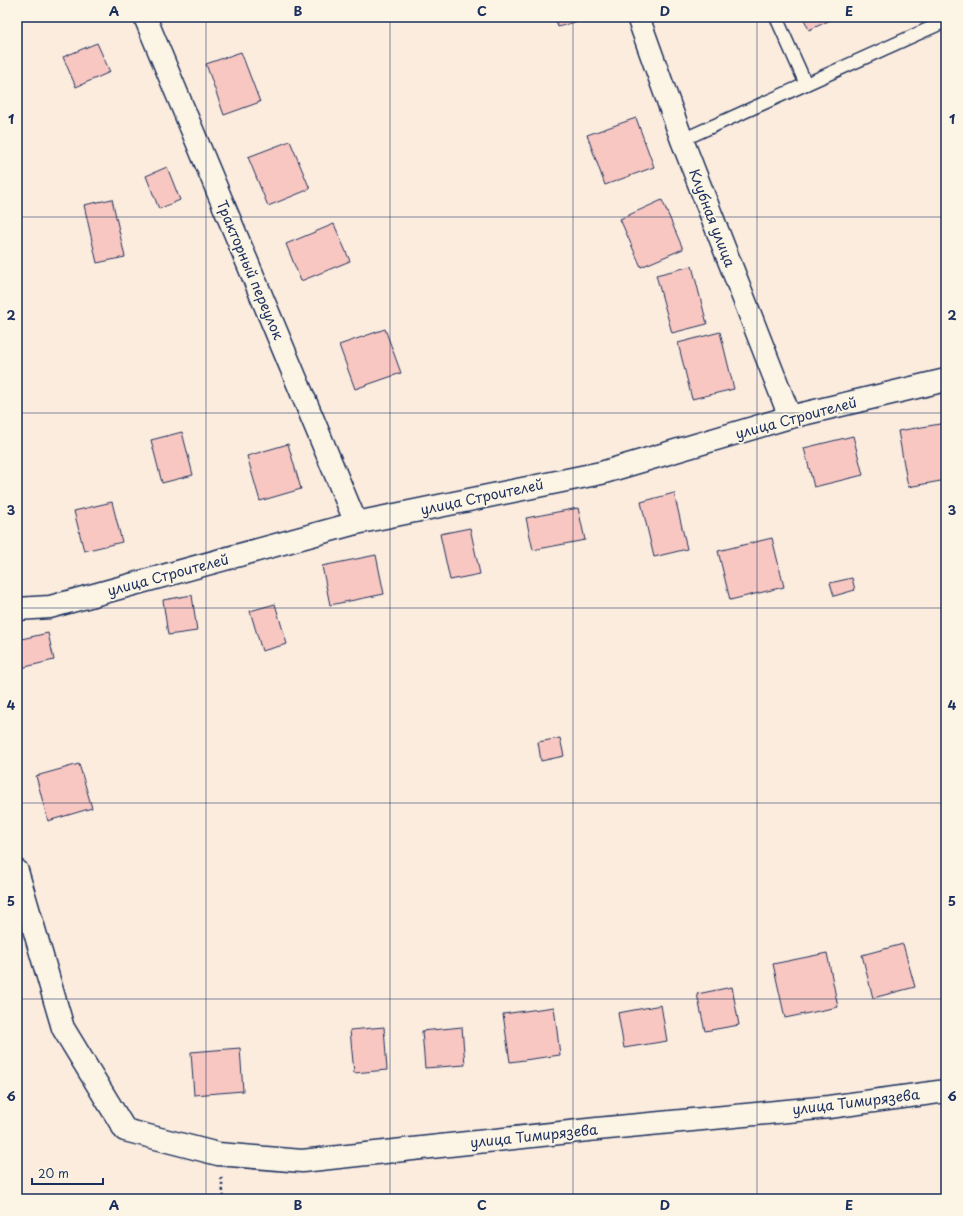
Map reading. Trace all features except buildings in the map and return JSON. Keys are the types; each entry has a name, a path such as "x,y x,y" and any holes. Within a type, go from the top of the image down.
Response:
{"street":[{"name":"Тракторный переулок","path":"145,17 356,523"},
{"name":"Клубная улица","path":"638,17 682,140 790,417"},
{"name":"улица Строителей","path":"17,609 50,607 356,523 602,473 790,417 946,380"},
{"name":"улица Тимирязева","path":"17,871 63,1028 125,1130 218,1154 302,1161 605,1128 829,1107 946,1091"}],"lane":[{"path":"776,17 806,84"},
{"path":"682,140 946,21"}]}
